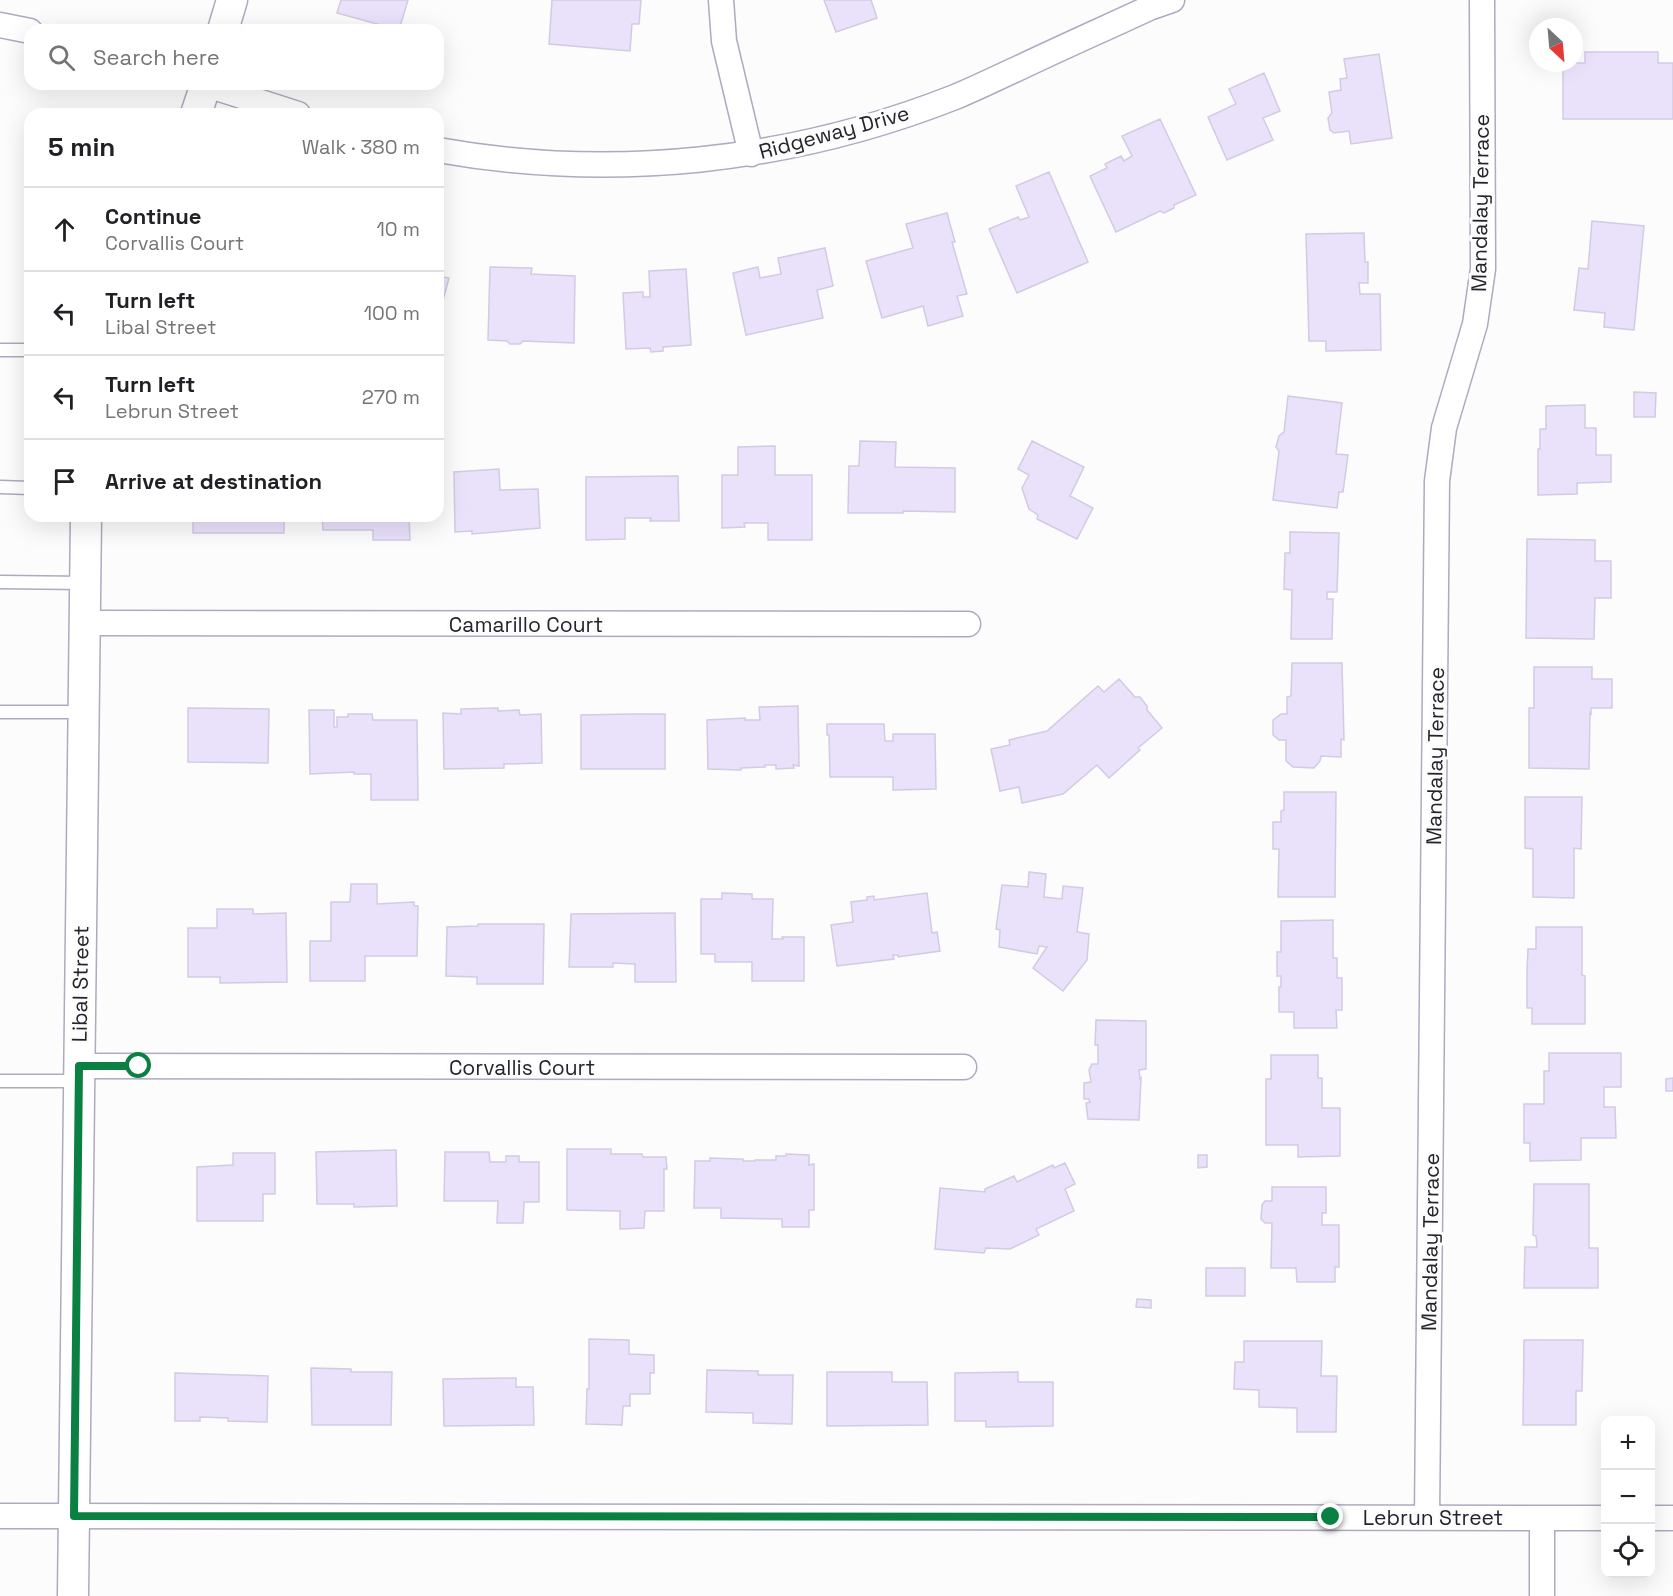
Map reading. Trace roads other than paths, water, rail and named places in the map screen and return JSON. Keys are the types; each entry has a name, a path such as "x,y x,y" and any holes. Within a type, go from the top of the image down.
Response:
{"street":[{"path":"225,24 232,0"},
{"path":"721,0 724,41 751,154"},
{"name":"Ridgeway Drive","path":"444,151 480,157 576,165 657,164 751,154 801,144 880,124 956,97 1149,8 1172,0"},
{"name":"Mandalay Terrace","path":"1427,1518 1437,481 1444,428 1476,324 1483,269 1482,0"},
{"path":"0,26 24,30"},
{"path":"198,108 203,90"},
{"path":"224,90 279,108"},
{"name":"Libal Street","path":"73,1596 86,522"},
{"name":"Camarillo Court","path":"84,623 968,624"},
{"name":"Corvallis Court","path":"79,1074 964,1067"},
{"name":"Lebrun Street","path":"0,1516 1601,1518"},
{"path":"1542,1518 1542,1596"},
{"path":"1655,1518 1673,1518"}],"lane":[{"path":"0,350 24,350"},
{"path":"0,487 24,488"},
{"path":"0,582 85,582"},
{"path":"0,712 83,712"},
{"path":"0,1081 79,1074"}]}
